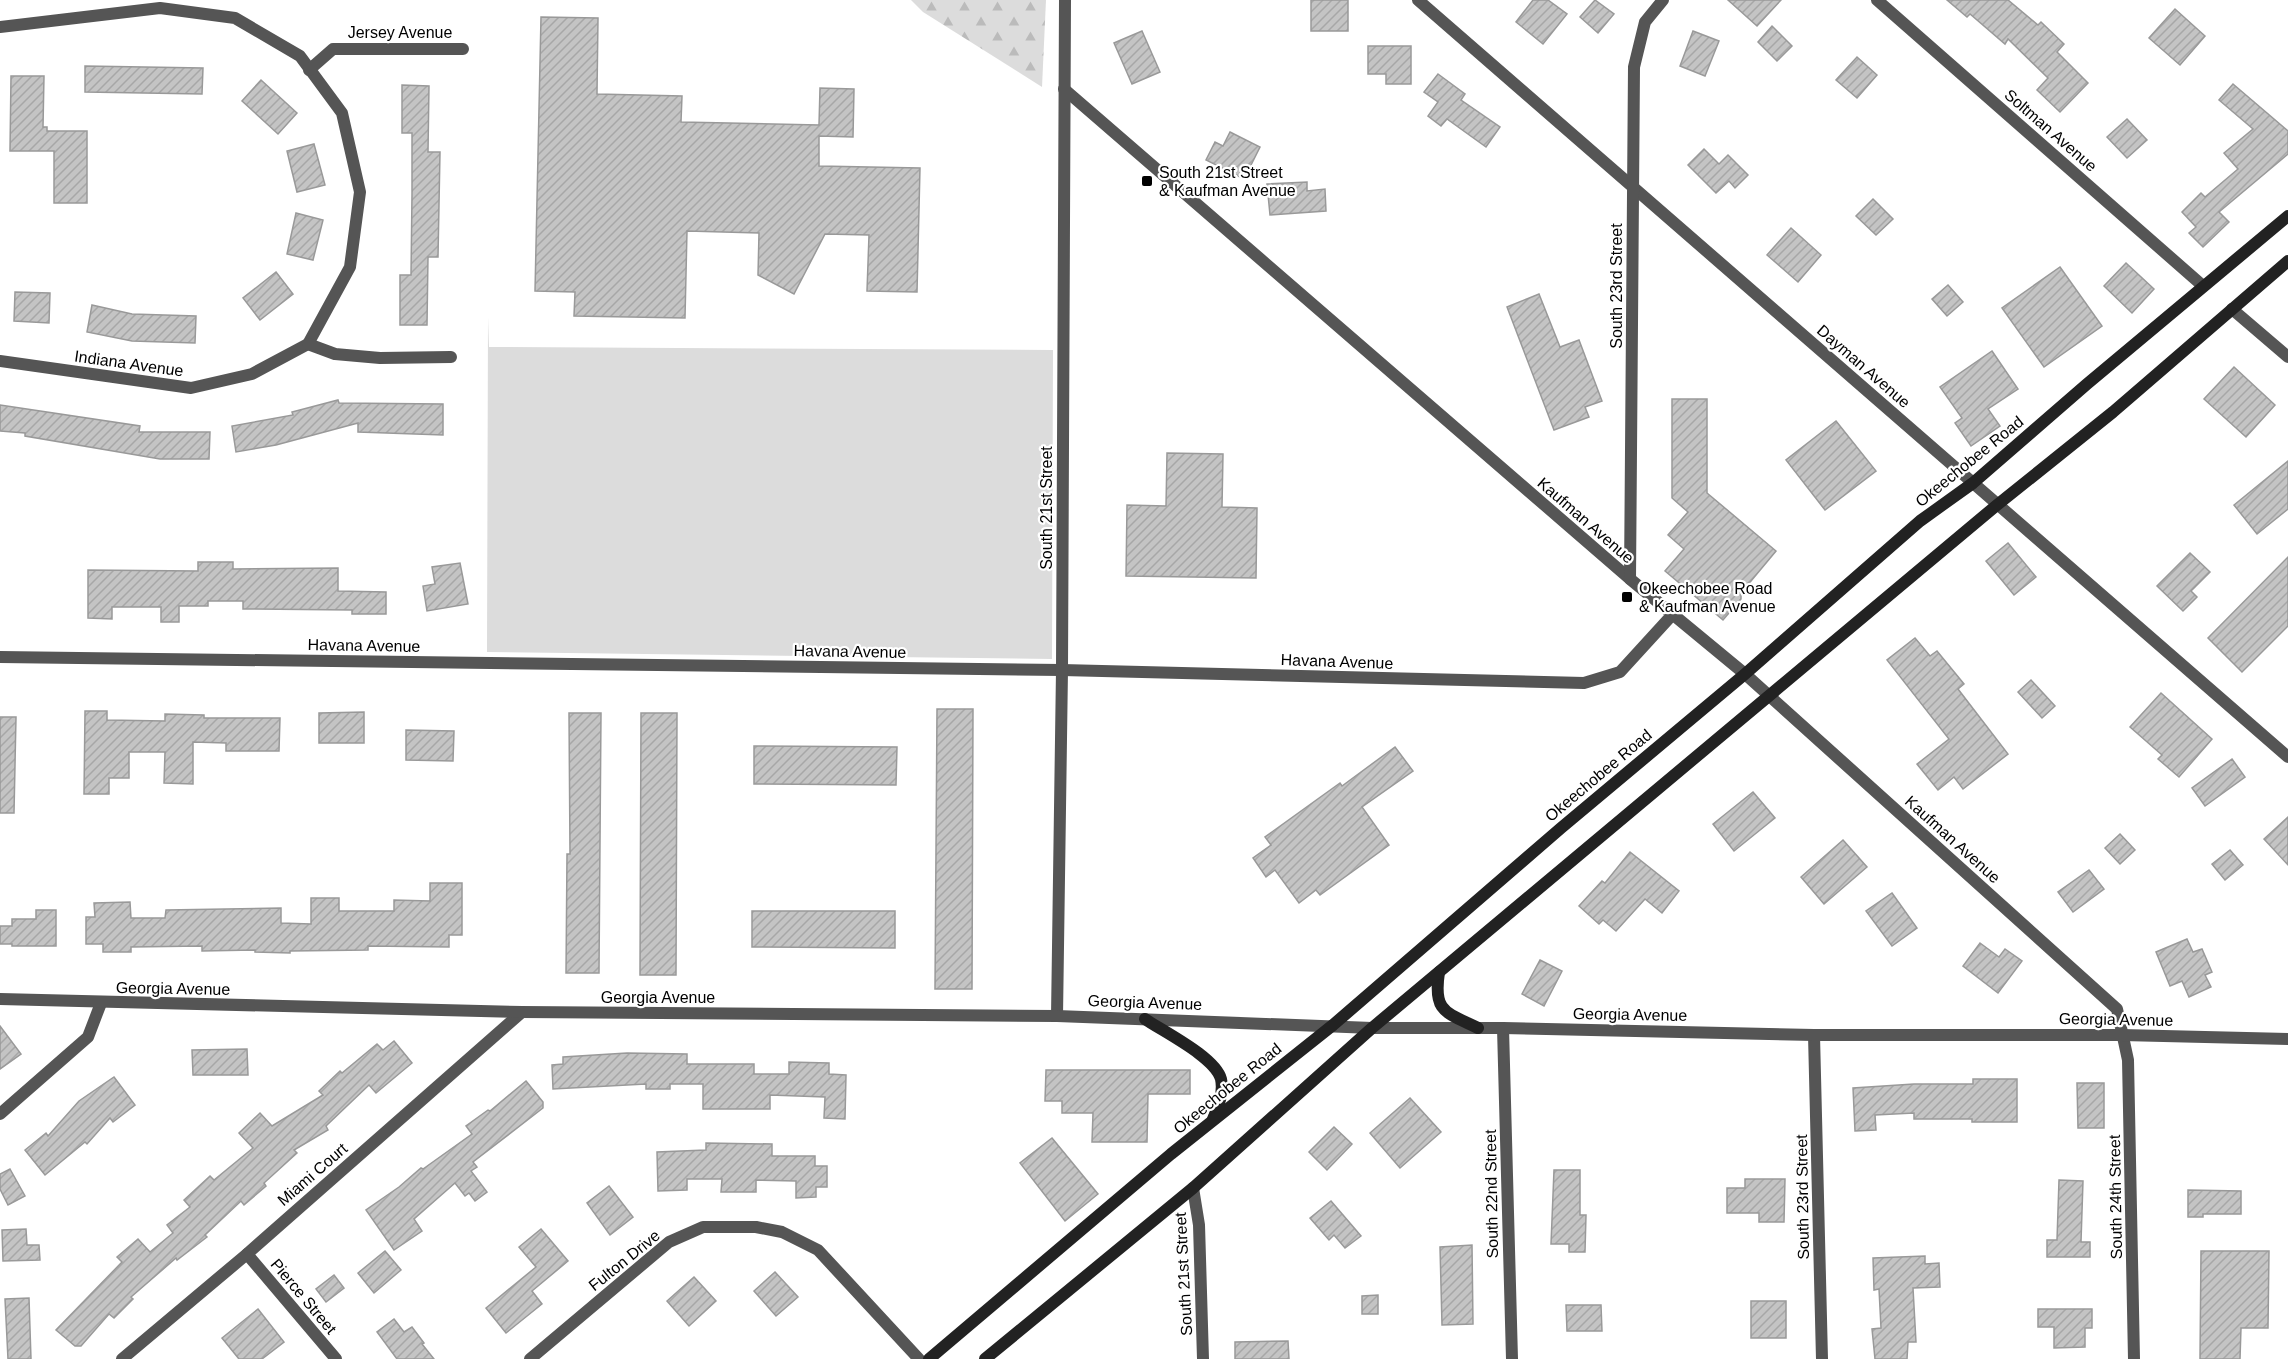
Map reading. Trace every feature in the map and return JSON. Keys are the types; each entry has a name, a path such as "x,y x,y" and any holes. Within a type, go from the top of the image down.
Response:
{"main road":[{"name":"Okeechobee Road","path":"929,1359 1212,1121 1333,1025 1561,828 1745,674 1920,521 1973,483 2288,216"},
{"path":"985,1359 1193,1188 1372,1028 1997,504 2113,412 2288,261"},
{"path":"1440,972 1437,987 1438,1002 1447,1013 1478,1028"},
{"path":"1145,1019 1213,1065 1221,1079 1221,1101 1212,1121"}],"street":[{"name":"South 21st Street","path":"1057,1016 1062,670 1065,0"},
{"name":"Dayman Avenue","path":"1418,0 2288,757"},
{"name":"South 23rd Street","path":"1630,579 1634,67 1645,22 1663,0"},
{"name":"Soltman Avenue","path":"1877,0 2203,286"},
{"path":"0,27 160,8 235,18 300,56 342,113 360,192 350,267 308,344 335,354 380,358 451,357"},
{"name":"Jersey Avenue","path":"309,70 333,49 463,48"},
{"name":"Kaufman Avenue","path":"1064,89 1630,579 1745,674 2117,1009 2122,1035"},
{"path":"2232,309 2288,357"},
{"name":"Indiana Avenue","path":"0,361 191,388 252,374 308,344"},
{"name":"Havana Avenue","path":"0,657 1062,670 1584,683 1620,672 1673,614"},
{"name":"Georgia Avenue","path":"0,999 522,1012 1057,1016 1372,1028 1503,1028 1814,1035 2122,1035 2288,1039"},
{"path":"0,1114 88,1037 101,1003"},
{"name":"Miami Court","path":"122,1359 247,1254 522,1012"},
{"name":"South 22nd Street","path":"1503,1028 1512,1359"},
{"name":"South 23rd Street","path":"1814,1035 1822,1359"},
{"name":"South 24th Street","path":"2122,1035 2128,1060 2134,1359"},
{"name":"South 21st Street","path":"1193,1188 1199,1225 1203,1359"},
{"name":"Fulton Drive","path":"530,1359 669,1242 703,1227 756,1227 782,1233 818,1250 919,1359"},
{"name":"Pierce Street","path":"247,1254 336,1359"}],"green space":[{"path":"911,0 1046,0 1042,87 923,12"},
{"path":"488,317 489,347 1053,350 1052,659 487,652"}],"building":[{"path":"1311,0 1348,0 1348,31 1311,31"},
{"path":"1533,0 1548,0 1567,14 1543,44 1516,22"},
{"path":"1595,0 1614,14 1598,33 1580,17"},
{"path":"1728,0 1781,0 1757,26"},
{"path":"1947,0 2008,0 2038,25 2041,22 2064,44 2057,52 2088,83 2060,112 2037,90 2048,78 2008,39 2005,44 1970,14 1967,17"},
{"path":"2175,9 2205,36 2180,65 2149,38"},
{"path":"541,17 598,18 597,94 682,96 681,122 819,125 820,88 854,89 853,137 819,136 819,166 920,168 917,292 867,291 869,235 825,234 794,294 758,275 759,233 687,231 685,318 574,316 575,292 535,291"},
{"path":"1772,26 1792,46 1777,61 1758,42"},
{"path":"1142,31 1160,72 1132,84 1114,43"},
{"path":"1693,31 1719,41 1705,76 1680,66"},
{"path":"1368,46 1411,46 1411,84 1386,84 1386,74 1368,74"},
{"path":"1857,57 1877,75 1857,98 1836,80"},
{"path":"85,66 203,68 202,94 85,92"},
{"path":"1438,74 1465,94 1461,100 1500,127 1486,147 1447,119 1441,126 1428,116 1438,102 1424,92"},
{"path":"11,76 44,76 43,127 47,127 47,131 87,131 87,203 54,203 54,151 10,151"},
{"path":"261,80 297,113 278,134 242,101"},
{"path":"2233,84 2288,131 2288,154 2219,212 2229,222 2203,247 2189,233 2196,227 2182,212 2201,193 2205,197 2238,169 2224,153 2253,129 2219,100"},
{"path":"402,85 429,86 428,152 440,152 438,257 428,257 427,325 400,325 400,275 411,275 412,194 412,133 402,133"},
{"path":"2127,119 2147,140 2127,158 2107,137"},
{"path":"1230,132 1260,147 1244,179 1206,160 1215,142 1223,146"},
{"path":"314,144 325,185 297,192 287,151"},
{"path":"1704,149 1719,164 1728,155 1748,175 1735,188 1729,181 1716,193 1688,165"},
{"path":"1307,182 1307,191 1325,189 1326,211 1270,215 1267,184"},
{"path":"1873,199 1893,219 1876,235 1856,216"},
{"path":"296,213 323,220 313,260 287,254"},
{"path":"1791,228 1821,255 1798,282 1767,255"},
{"path":"2126,263 2154,289 2132,313 2104,286"},
{"path":"2060,267 2102,326 2044,367 2002,308"},
{"path":"276,272 293,294 260,320 243,298"},
{"path":"1948,285 1963,302 1947,316 1932,299"},
{"path":"15,292 50,293 49,323 14,321"},
{"path":"1539,294 1560,347 1579,340 1602,401 1585,407 1589,417 1554,430 1507,307"},
{"path":"92,305 132,314 196,316 195,343 132,341 87,332"},
{"path":"1992,351 2018,389 1988,409 2000,426 1971,446 1955,423 1962,418 1940,387"},
{"path":"2234,367 2275,405 2246,437 2204,399"},
{"path":"1672,399 1707,399 1707,493 1776,551 1741,593 1741,599 1723,620 1665,571 1684,549 1668,535 1688,512 1672,498"},
{"path":"338,400 339,403 443,404 443,435 358,432 358,423 276,445 236,452 232,426 293,415 292,412"},
{"path":"0,405 140,426 139,432 210,432 209,459 160,459 25,436 25,433 0,431"},
{"path":"1836,421 1876,471 1825,510 1786,460"},
{"path":"1167,453 1223,454 1222,507 1257,508 1256,578 1126,576 1127,505 1166,506"},
{"path":"2288,461 2288,509 2257,534 2234,505"},
{"path":"2008,543 2036,577 2014,595 1986,561"},
{"path":"2190,553 2210,572 2191,591 2197,597 2183,611 2157,586"},
{"path":"2288,557 2288,626 2242,672 2208,638"},
{"path":"198,562 233,562 233,569 338,568 338,591 386,592 386,614 352,614 352,610 243,609 243,601 208,601 208,606 179,606 179,622 161,622 161,607 112,607 112,619 88,618 88,570 198,571"},
{"path":"460,563 468,604 427,611 423,586 435,584 432,567"},
{"path":"1915,638 1930,656 1937,651 1964,684 1958,689 2008,754 1963,789 1954,777 1938,790 1917,764 1949,739 1887,660"},
{"path":"2031,680 2055,706 2042,718 2018,692"},
{"path":"2161,693 2212,739 2179,777 2158,759 2162,755 2130,727"},
{"path":"937,709 973,709 972,989 935,989"},
{"path":"85,711 107,711 107,720 165,721 165,714 204,715 204,718 280,718 279,751 226,751 226,743 193,742 193,784 164,783 165,752 129,752 129,778 109,778 109,794 84,794"},
{"path":"364,712 364,743 319,743 319,713"},
{"path":"569,713 601,713 599,973 566,973 567,854 570,854"},
{"path":"641,713 677,713 676,975 640,975"},
{"path":"0,717 16,717 14,813 0,813"},
{"path":"406,730 454,731 453,761 406,760"},
{"path":"754,746 897,747 896,785 754,784"},
{"path":"1395,747 1413,771 1362,807 1389,845 1320,895 1316,890 1299,903 1275,870 1266,877 1253,858 1271,845 1265,837 1340,783 1342,786"},
{"path":"2232,759 2245,777 2205,806 2192,788"},
{"path":"1753,792 1775,818 1734,851 1713,824"},
{"path":"2288,817 2288,865 2264,839"},
{"path":"2120,834 2135,850 2120,864 2105,848"},
{"path":"1843,840 1867,867 1824,904 1801,877"},
{"path":"2230,850 2243,865 2225,880 2212,864"},
{"path":"1630,852 1679,891 1662,913 1645,899 1616,931 1603,920 1599,924 1579,906 1602,881 1605,883"},
{"path":"2089,870 2104,889 2073,912 2058,892"},
{"path":"430,883 462,883 462,935 449,935 449,947 368,946 368,950 290,951 290,953 255,952 255,950 202,951 202,946 131,947 131,952 103,952 103,944 86,944 86,917 95,917 94,903 130,902 131,918 165,918 166,910 281,908 281,923 311,924 311,898 339,898 339,911 394,911 394,900 430,901"},
{"path":"1892,893 1917,928 1892,946 1866,911"},
{"path":"36,910 56,910 56,946 0,944 0,926 12,926 12,919 36,919"},
{"path":"752,911 895,911 895,948 752,947"},
{"path":"2187,939 2193,952 2202,949 2212,972 2205,975 2211,987 2189,997 2182,981 2170,986 2156,952"},
{"path":"1980,943 1999,957 2005,949 2022,961 1998,993 1963,966"},
{"path":"1540,960 1562,971 1544,1006 1522,994"},
{"path":"0,1026 21,1054 0,1069"},
{"path":"394,1041 412,1063 376,1093 369,1085 326,1126 328,1130 294,1150 297,1153 264,1183 266,1186 244,1205 241,1201 205,1235 207,1237 177,1260 176,1258 131,1297 133,1299 114,1318 109,1314 81,1346 75,1346 56,1330 122,1262 117,1257 138,1239 150,1252 173,1233 167,1225 190,1207 184,1200 210,1176 214,1180 253,1148 239,1133 260,1113 272,1126 323,1095 319,1091 340,1071 342,1073 377,1044 383,1050"},
{"path":"247,1049 248,1075 193,1075 192,1050"},
{"path":"627,1053 687,1054 687,1064 754,1064 754,1074 789,1074 789,1062 829,1063 829,1074 846,1075 845,1119 824,1118 825,1097 770,1095 770,1109 703,1109 703,1084 670,1084 670,1089 646,1089 646,1084 553,1089 552,1065 563,1064 563,1057"},
{"path":"1046,1070 1190,1070 1190,1094 1148,1094 1147,1142 1092,1142 1093,1113 1062,1113 1062,1101 1045,1101"},
{"path":"114,1077 135,1105 113,1122 110,1118 87,1144 85,1142 45,1175 25,1150 46,1133 48,1136 79,1101"},
{"path":"1973,1079 2017,1079 2017,1122 1914,1119 1914,1113 1875,1115 1876,1130 1855,1131 1853,1088 1914,1084 1973,1084"},
{"path":"526,1081 543,1102 543,1108 473,1162 477,1167 471,1171 487,1192 475,1201 469,1193 465,1196 455,1183 414,1219 422,1231 394,1250 366,1210 421,1168 423,1169 472,1134 466,1126 488,1110 490,1111"},
{"path":"2077,1083 2104,1083 2104,1128 2078,1128"},
{"path":"1410,1098 1441,1132 1400,1168 1370,1133"},
{"path":"1334,1127 1352,1144 1327,1170 1309,1152"},
{"path":"1052,1138 1098,1194 1065,1221 1020,1163"},
{"path":"706,1143 772,1144 772,1156 815,1156 815,1166 827,1166 827,1187 816,1187 816,1197 796,1198 796,1181 756,1180 756,1192 721,1192 722,1179 687,1179 687,1190 658,1191 657,1152 706,1150"},
{"path":"10,1169 25,1196 8,1205 0,1189 0,1174"},
{"path":"1554,1170 1580,1170 1580,1215 1586,1215 1585,1252 1569,1252 1569,1244 1551,1244"},
{"path":"1745,1179 1785,1179 1784,1222 1759,1222 1759,1213 1727,1213 1727,1188 1745,1188"},
{"path":"2059,1180 2083,1181 2081,1242 2090,1242 2090,1257 2047,1257 2047,1240 2057,1240"},
{"path":"609,1186 633,1217 610,1235 587,1203"},
{"path":"2188,1190 2241,1191 2241,1214 2203,1214 2203,1217 2188,1217"},
{"path":"1331,1201 1361,1236 1345,1248 1334,1235 1329,1240 1310,1218"},
{"path":"26,1229 27,1245 39,1245 40,1260 3,1261 2,1230"},
{"path":"541,1229 568,1261 532,1291 542,1304 506,1333 486,1308 536,1267 519,1247"},
{"path":"1472,1245 1473,1324 1442,1325 1440,1247"},
{"path":"385,1251 401,1270 374,1293 358,1273"},
{"path":"2201,1251 2269,1251 2268,1328 2241,1328 2240,1359 2200,1359"},
{"path":"1925,1256 1925,1264 1939,1263 1940,1287 1913,1288 1916,1342 1908,1342 1907,1359 1875,1359 1872,1329 1881,1328 1879,1289 1874,1290 1873,1258"},
{"path":"775,1272 798,1297 776,1316 754,1291"},
{"path":"334,1275 344,1288 326,1302 316,1289"},
{"path":"694,1277 716,1301 689,1326 667,1301"},
{"path":"1378,1295 1378,1314 1362,1314 1362,1296"},
{"path":"29,1298 31,1359 8,1359 5,1299"},
{"path":"1751,1301 1786,1301 1786,1338 1751,1338"},
{"path":"1566,1305 1601,1305 1602,1331 1567,1331"},
{"path":"258,1309 284,1342 262,1359 239,1359 222,1338"},
{"path":"2038,1309 2092,1309 2092,1328 2085,1328 2085,1347 2054,1348 2054,1327 2038,1327"},
{"path":"394,1319 404,1332 412,1327 434,1359 397,1359 377,1332"},
{"path":"1288,1341 1289,1359 1235,1359 1235,1342"}],"place":[{"name":"South 21st Street & Kaufman Avenue","path":"1147,181"},
{"name":"Okeechobee Road & Kaufman Avenue","path":"1627,597"}]}
